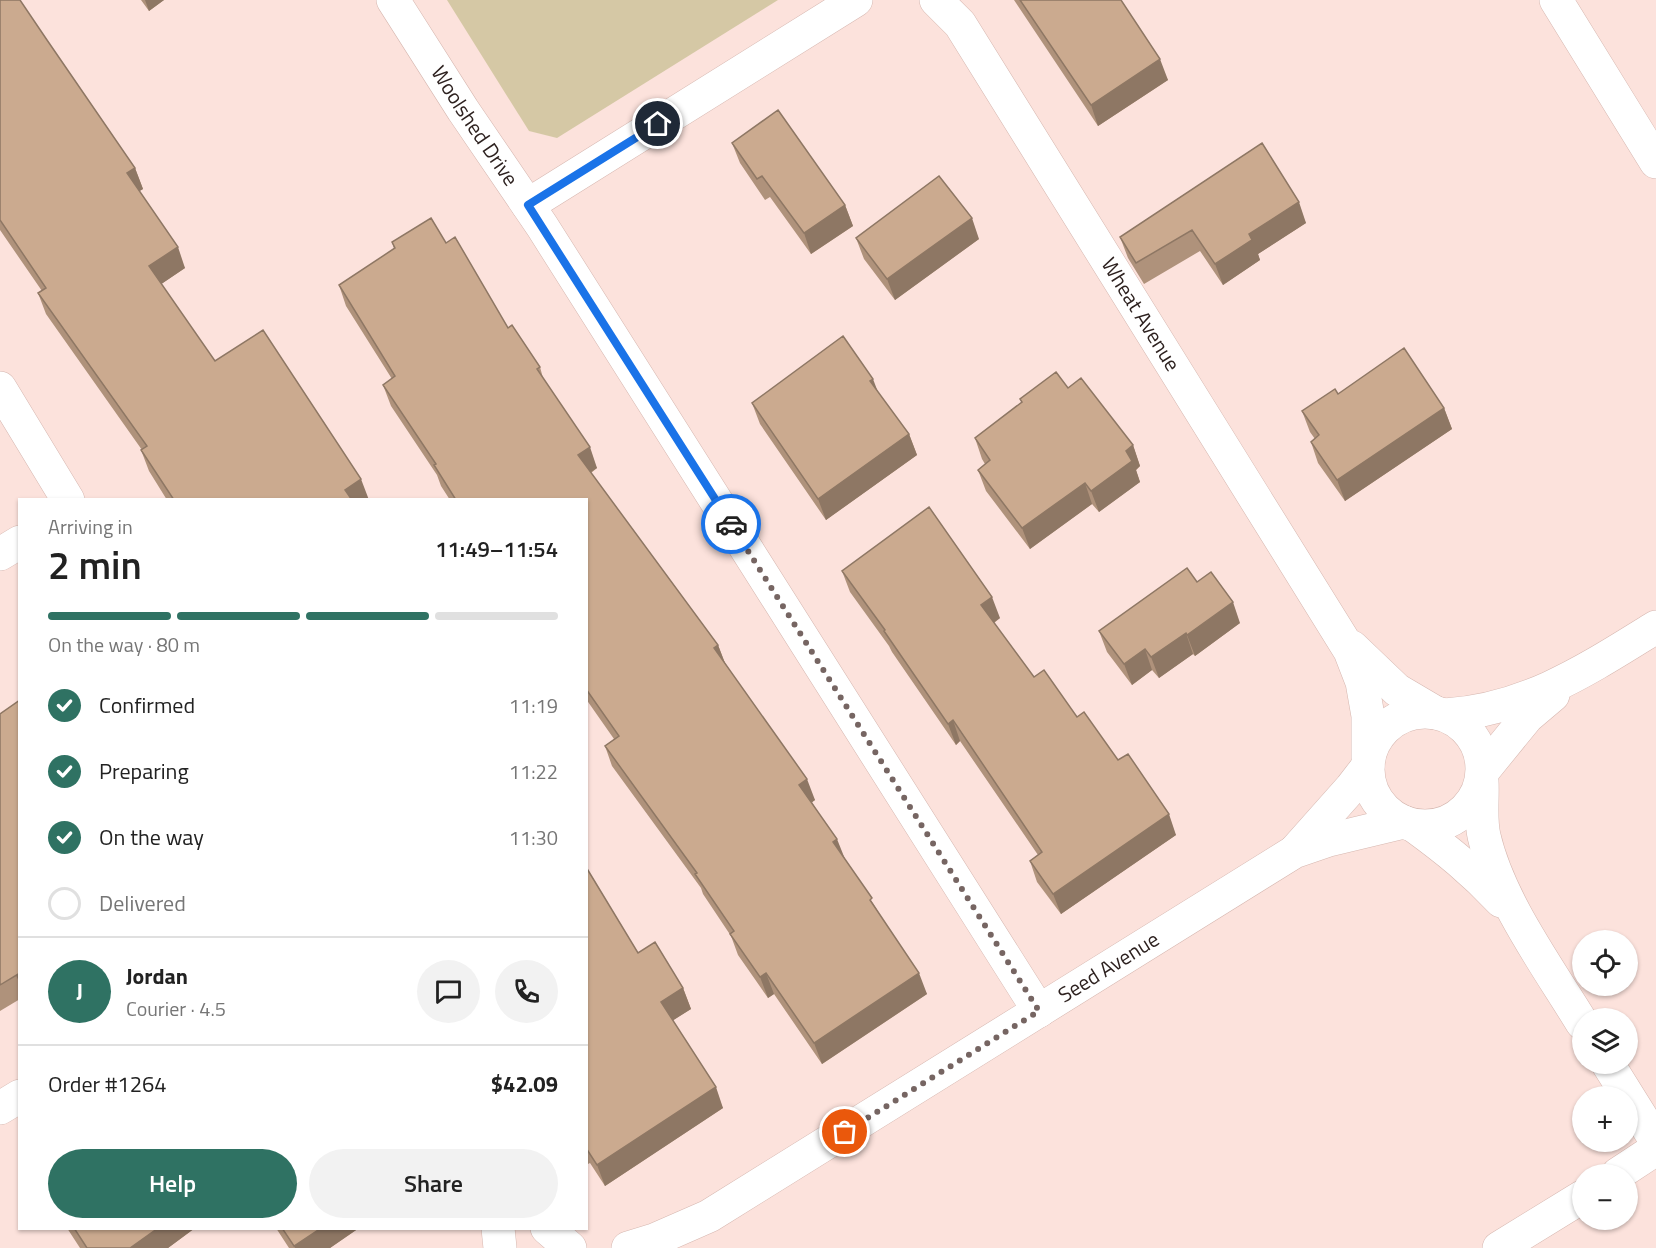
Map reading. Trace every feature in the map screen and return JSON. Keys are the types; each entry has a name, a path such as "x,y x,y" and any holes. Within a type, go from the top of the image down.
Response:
{"street":[{"name":"Woolshed Drive","path":"393,0 463,110 528,205 1039,1011"},
{"path":"528,205 856,0"},
{"name":"Wheat Avenue","path":"936,0 960,24 1350,651 1362,682 1368,716 1368,762"},
{"path":"1556,0 1656,162"},
{"path":"0,388 67,498"},
{"path":"0,554 18,543"},
{"path":"1517,917 1469,868 1383,808 1373,793 1368,775 1368,762 1375,740 1386,726 1401,716 1418,712 1473,714 1518,702 1573,678 1656,627"},
{"name":"Wheat Avenue","path":"1340,635 1398,690 1441,714"},
{"path":"1409,824 1432,827 1450,822 1465,812 1476,798 1482,776 1527,717 1573,678"},
{"path":"1441,714 1453,718 1468,730 1478,745 1483,762 1484,834 1493,865 1517,917 1573,1008"},
{"name":"Seed Avenue","path":"1294,852 1351,788 1368,762"},
{"name":"Seed Avenue","path":"628,1248 654,1240 709,1216 1294,852 1329,840 1409,824"},
{"path":"1614,1074 1656,1141"},
{"path":"0,1108 18,1097"},
{"path":"1633,1164 1656,1149"},
{"path":"1499,1248 1572,1203"},
{"name":"Seed Avenue","path":"672,1248 709,1216"},
{"path":"498,1230 500,1248"},
{"path":"549,1230 570,1248"}],"shaded area":[{"path":"447,0 778,0 557,138 529,131"}],"building":[{"path":"0,0 20,0 135,168 127,173 178,247 149,266 215,361 263,330 361,479 345,490 351,498 173,498 141,450 147,446 38,293 46,288 0,220"},
{"path":"1020,0 1121,0 1160,59 1091,105"},
{"path":"778,110 845,205 804,233 762,176 757,179 732,143"},
{"path":"1262,143 1299,202 1249,234 1252,240 1215,264 1192,230 1136,263 1120,237"},
{"path":"939,176 972,218 887,279 856,238"},
{"path":"431,218 446,243 455,237 508,328 512,325 540,367 537,369 590,447 578,455 718,645 714,648 807,779 799,785 837,839 833,842 872,898 870,900 919,973 814,1043 766,973 760,977 730,934 734,931 695,874 697,873 605,746 619,736 588,692 588,498 455,498 434,465 436,464 383,385 395,376 339,285 395,248 392,242"},
{"path":"843,336 873,379 870,381 909,434 818,499 752,403"},
{"path":"1404,348 1444,408 1337,480 1311,442 1319,435 1302,411 1335,389 1338,394"},
{"path":"1056,372 1068,388 1081,378 1133,445 1126,451 1132,461 1091,491 1085,483 1022,528 978,470 990,460 975,438 1022,402 1020,399"},
{"path":"929,507 992,597 981,605 1034,677 1044,670 1077,717 1084,712 1118,760 1128,754 1169,814 1053,894 1030,861 1042,852 953,720 948,724 842,571"},
{"path":"1187,568 1197,582 1211,572 1233,602 1151,657 1145,649 1124,664 1099,631"},
{"path":"18,701 18,974 0,985 0,714"},
{"path":"588,870 638,953 655,942 683,988 661,1002 716,1087 597,1165 588,1151"},
{"path":"75,1230 155,1230 130,1248 87,1248"},
{"path":"283,1230 318,1230 294,1246"}],"way so far":[{"path":"731,524 1039,1011 845,1132"}],"route":[{"path":"658,124 528,205 731,524"}]}
